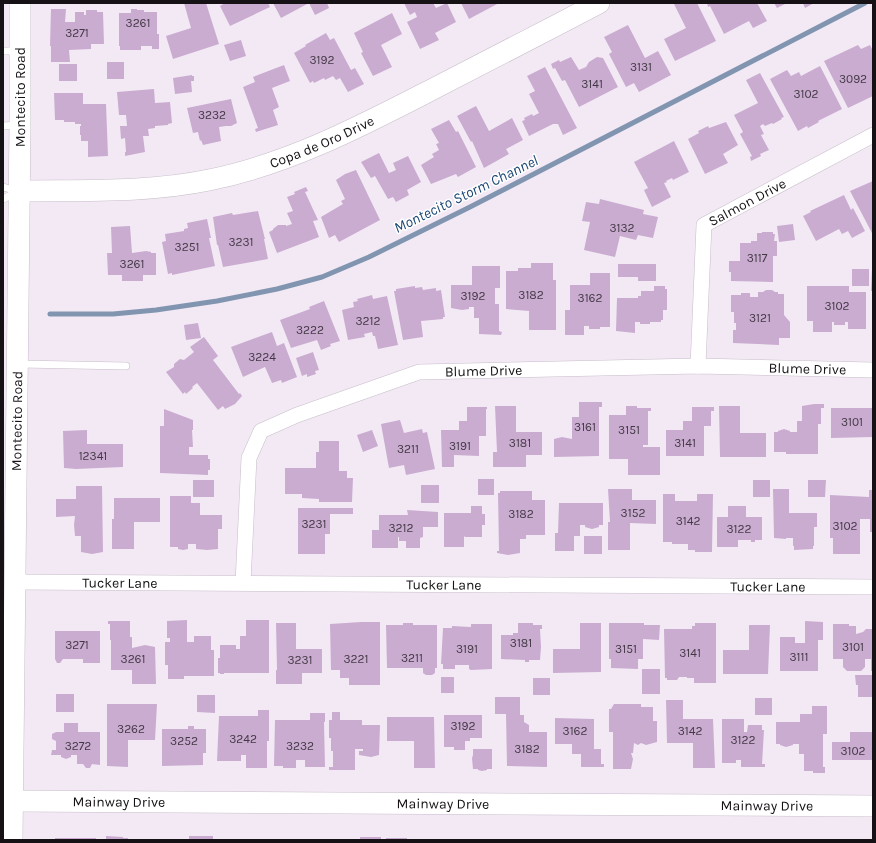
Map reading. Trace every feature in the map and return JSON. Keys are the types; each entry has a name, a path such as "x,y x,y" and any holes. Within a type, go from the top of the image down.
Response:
{"street":[{"name":"Montecito Road","path":"12,840 8,802 8,761 15,582 18,364 8,192 11,125 11,51 20,3"},
{"name":"Copa de Oro Drive","path":"8,192 157,188 208,180 261,167 370,122 599,3"},
{"name":"Salmon Drive","path":"698,366 704,224 873,135"},
{"name":"Blume Drive","path":"242,583 249,458 261,431 297,415 419,372 698,366 873,370"},
{"name":"Tucker Lane","path":"15,582 873,587"},
{"name":"Mainway Drive","path":"8,802 873,806"}],"lane":[{"path":"18,364 126,366"}],"building":[{"path":"184,3 206,3 219,44 173,59 166,36 191,28"},
{"path":"225,3 268,3 270,7 230,26 220,6"},
{"path":"273,3 309,3 281,18"},
{"path":"309,3 327,3 329,8 315,15"},
{"path":"404,3 433,3 436,8 447,3 456,22 435,33 439,40 420,49 407,22 417,17 415,12 410,15"},
{"path":"461,3 499,3 469,19"},
{"path":"697,3 716,41 675,61 664,39 686,28 674,4"},
{"path":"707,3 757,3 767,21 753,28 749,21 724,34"},
{"path":"774,3 787,3 777,8"},
{"path":"803,3 814,3 805,8"},
{"path":"51,9 66,9 65,22 75,22 75,12 84,12 84,15 86,15 86,10 97,10 97,12 103,12 104,44 91,44 91,49 69,50 70,62 51,62"},
{"path":"131,9 144,10 144,12 157,12 159,49 152,49 152,46 141,46 141,50 120,50 119,13 131,13"},
{"path":"392,13 402,34 381,45 392,67 373,76 361,53 363,52 354,33"},
{"path":"628,25 645,58 658,51 671,75 639,92 634,83 626,87 609,54 612,52 604,37"},
{"path":"326,33 330,40 334,38 351,70 355,68 364,84 348,92 340,78 336,80 333,76 325,80 324,78 314,83 313,81 310,83 294,53"},
{"path":"241,40 246,56 230,61 224,45"},
{"path":"858,45 861,49 870,45 873,51 873,96 848,108 824,61"},
{"path":"571,57 579,70 586,67 589,62 597,57 603,58 618,87 579,107 565,80 562,81 551,64"},
{"path":"107,62 124,62 124,79 107,79"},
{"path":"59,64 77,64 77,81 59,81"},
{"path":"284,65 290,81 272,88 279,107 273,110 278,125 256,132 255,129 258,128 243,87 255,82 253,77"},
{"path":"820,66 842,109 818,121 819,122 808,128 807,126 798,131 770,79 787,70 791,76 799,72 801,76"},
{"path":"545,67 577,128 563,135 558,124 553,124 529,136 522,121 525,120 524,118 532,114 533,116 539,113 529,94 535,91 527,76"},
{"path":"760,73 784,117 773,124 772,123 765,126 763,124 760,126 764,134 761,135 769,150 760,154 761,156 751,161 750,157 752,156 740,134 743,132 734,115 758,103 746,80"},
{"path":"194,76 194,81 191,81 192,92 175,94 173,78"},
{"path":"154,89 155,103 170,102 172,123 168,125 155,126 155,128 148,129 149,136 143,136 145,152 125,156 125,138 121,139 120,126 127,126 126,115 119,115 117,92"},
{"path":"54,93 83,93 83,104 106,104 108,156 88,157 88,141 81,141 81,124 75,124 75,122 64,122 64,120 55,120"},
{"path":"231,99 237,123 231,126 219,127 221,141 203,145 201,140 200,141 198,132 193,133 187,108"},
{"path":"476,106 489,131 512,118 523,140 506,149 509,154 484,168 472,141 471,142 457,116"},
{"path":"449,120 456,132 458,131 476,167 458,177 456,174 431,184 421,165 434,157 432,154 439,150 436,144 439,143 431,129"},
{"path":"726,122 738,145 723,154 728,163 705,174 688,139 699,133 698,131 708,126 709,128"},
{"path":"674,141 689,172 673,180 672,178 666,181 667,182 664,183 671,197 652,207 644,190 648,188 634,162"},
{"path":"379,153 389,173 396,170 393,163 408,156 421,182 407,190 409,195 396,202 393,197 388,199 375,176 371,178 361,162"},
{"path":"356,170 380,220 339,242 335,235 329,238 321,217 343,204 341,201 345,199 336,180 345,174"},
{"path":"873,181 873,235 850,191"},
{"path":"306,187 308,191 305,192 318,220 313,221 319,237 277,253 269,232 278,225 286,226 292,224 287,213 293,211 287,197"},
{"path":"844,195 851,210 853,208 865,231 852,238 848,231 842,234 839,229 816,241 803,216 811,212 810,211"},
{"path":"600,199 644,210 643,214 658,217 653,238 638,235 636,240 620,236 615,257 584,250 590,222 582,221 586,202 599,204"},
{"path":"258,211 268,259 223,267 217,245 213,217 232,213 233,215"},
{"path":"207,219 211,238 209,238 215,266 172,275 172,273 168,274 162,242 166,241 165,234 184,231 184,229 188,228 187,223"},
{"path":"793,224 795,240 779,242 777,226"},
{"path":"130,226 132,253 146,251 156,253 156,275 143,275 143,281 122,281 122,275 108,275 107,253 112,253 111,227"},
{"path":"773,232 773,234 775,234 774,241 777,241 777,256 773,256 773,282 731,281 729,261 740,261 740,243 751,243 751,241 757,241 757,233"},
{"path":"531,263 553,263 553,280 556,280 556,330 529,330 529,311 506,309 506,271 518,271 518,268 531,268"},
{"path":"618,264 656,264 656,281 638,281 638,277 618,277"},
{"path":"472,266 500,266 500,288 495,288 495,304 499,304 499,331 502,332 501,335 479,334 479,318 474,318 474,307 469,307 469,309 462,310 451,308 451,285 472,285"},
{"path":"852,269 869,269 869,286 852,286"},
{"path":"872,269 873,291 871,291"},
{"path":"590,273 610,273 610,327 589,329 589,326 584,326 584,335 565,335 565,310 570,310 570,285 590,285"},
{"path":"415,286 415,288 422,287 423,290 436,288 436,291 441,290 445,317 443,317 443,319 421,321 423,337 403,340 394,291 396,291 396,289"},
{"path":"654,286 665,286 665,289 667,289 667,310 663,310 663,320 661,320 661,322 650,322 650,324 640,324 640,322 635,322 635,333 616,331 617,298 638,298 638,296 641,296 641,291 654,291"},
{"path":"807,286 849,286 849,292 866,292 866,329 848,329 848,322 845,322 845,325 834,325 834,322 832,322 832,332 813,332 813,321 807,321"},
{"path":"766,290 778,292 778,294 784,294 784,315 790,322 790,338 779,338 779,345 733,343 733,330 736,330 736,323 734,323 734,312 731,312 731,295 750,293 750,297 758,297 758,292 763,292"},
{"path":"372,295 373,299 387,296 398,345 378,349 375,336 373,336 372,332 364,334 365,337 348,340 342,310 354,307 353,302 358,301 357,299"},
{"path":"324,301 340,341 330,344 331,346 321,350 317,340 291,348 280,320 310,309 309,307"},
{"path":"198,323 201,338 186,340 184,325"},
{"path":"272,332 277,346 284,343 297,377 282,383 281,380 272,383 265,367 243,377 231,347"},
{"path":"204,337 218,356 213,360 242,396 235,404 225,409 223,406 218,410 197,383 186,394 185,392 183,394 166,372 174,367 174,364 180,359 184,360 194,352 190,347"},
{"path":"313,352 319,370 315,371 316,374 307,377 307,374 302,376 296,358"},
{"path":"579,402 602,402 602,407 599,407 599,456 554,457 554,439 562,437 572,439 572,417 579,417"},
{"path":"824,404 824,408 821,408 821,424 818,424 818,454 786,454 786,452 774,452 774,432 784,429 790,432 797,432 797,421 802,421 802,406"},
{"path":"495,406 516,406 516,432 542,432 542,455 526,455 526,467 493,467 493,452 497,452"},
{"path":"626,406 651,408 651,411 648,411 648,445 643,445 643,447 660,447 660,475 628,475 628,459 609,459 609,415 626,415"},
{"path":"719,406 740,406 740,433 766,433 766,457 720,457"},
{"path":"467,407 487,407 486,436 479,436 479,456 454,455 454,467 442,467 441,430 459,430 459,421 467,421"},
{"path":"692,407 714,407 714,411 711,411 711,426 704,426 704,456 666,456 666,430 683,430 683,421 692,421"},
{"path":"831,408 873,408 873,437 831,438"},
{"path":"164,409 193,420 193,447 189,447 189,455 208,455 208,459 210,459 210,470 208,470 208,475 160,473 160,426 164,426"},
{"path":"400,420 404,433 422,429 423,433 427,432 435,469 406,475 404,465 389,468 381,424"},
{"path":"87,430 87,444 123,444 123,467 76,469 64,468 63,431"},
{"path":"372,430 378,446 363,452 357,435"},
{"path":"319,441 339,441 339,471 347,471 347,478 353,478 352,502 319,502 319,499 302,498 302,494 285,494 285,468 316,468 316,452 319,452"},
{"path":"478,479 494,479 494,495 478,495"},
{"path":"193,480 214,480 214,497 193,497"},
{"path":"753,480 770,480 770,497 753,497"},
{"path":"808,480 826,480 825,497 808,497"},
{"path":"421,485 439,485 439,503 421,503"},
{"path":"76,486 102,486 103,552 92,554 81,552 81,536 75,536 75,516 56,517 56,499 76,499"},
{"path":"608,489 632,489 632,500 656,500 656,524 630,523 630,550 608,550 608,522 610,522"},
{"path":"773,489 789,489 789,513 817,513 817,527 814,527 813,549 794,550 793,538 774,538"},
{"path":"869,490 873,490 873,532 870,532 870,519 860,519 860,554 833,554 833,538 830,538 830,495 869,497"},
{"path":"500,491 532,491 532,500 545,500 545,535 526,535 526,539 520,539 520,553 508,555 497,553 497,551 499,551 498,493 500,493"},
{"path":"663,494 675,494 675,501 697,501 697,494 713,494 712,552 695,552 695,550 688,550 688,544 672,544 672,542 663,542"},
{"path":"170,496 191,496 191,503 200,503 200,515 222,515 222,529 218,529 218,549 196,549 196,544 188,544 188,549 183,550 178,549 178,547 170,547"},
{"path":"114,498 160,498 160,522 134,522 134,549 112,549"},
{"path":"559,503 603,503 603,525 599,525 599,527 592,529 585,527 585,525 580,525 580,536 574,536 574,551 555,551 555,533 558,533"},
{"path":"471,506 482,506 482,514 485,514 485,525 482,525 482,537 464,536 464,547 444,547 444,513 471,513"},
{"path":"728,506 746,506 746,517 762,517 762,540 755,540 755,542 751,542 751,540 738,540 738,547 717,547 717,517 728,517"},
{"path":"298,508 353,508 353,514 330,514 330,534 325,534 325,554 298,554"},
{"path":"407,510 438,512 438,527 423,527 423,537 420,538 420,548 406,548 406,541 399,541 398,537 398,548 372,548 372,530 379,530 379,515 408,515"},
{"path":"584,536 602,536 602,554 584,554"},
{"path":"187,620 187,642 194,642 194,636 211,636 211,650 214,650 214,676 184,676 184,679 168,679 168,665 165,665 165,642 170,642 170,638 167,638 167,621"},
{"path":"246,620 269,620 269,673 218,673 220,645 236,645 236,649 240,649 240,636 246,636"},
{"path":"108,621 130,621 132,648 145,645 155,647 156,684 132,684 132,670 111,670 111,640 110,624 108,624"},
{"path":"805,621 823,622 823,640 818,640 818,671 780,671 780,637 795,637 795,643 805,643"},
{"path":"380,622 380,685 349,685 349,678 340,678 340,670 331,670 330,624"},
{"path":"276,623 296,623 296,649 322,649 322,673 302,673 302,684 276,684"},
{"path":"403,623 413,623 413,625 437,625 437,668 435,668 435,673 432,675 426,675 423,673 423,668 387,668 386,625 403,625"},
{"path":"518,623 533,623 533,625 542,625 542,629 540,629 540,660 529,660 529,662 525,662 525,660 501,659 501,635 513,635 513,633 518,633"},
{"path":"580,623 601,623 601,672 553,673 553,649 580,649"},
{"path":"609,623 644,623 644,625 660,625 659,640 643,639 643,659 638,659 638,669 611,668 611,659 609,659"},
{"path":"695,623 716,623 716,683 694,683 694,678 687,677 679,677 677,680 667,680 667,678 665,678 664,629 692,629 692,626 695,626"},
{"path":"471,624 492,624 492,669 471,670 469,669 469,665 455,665 455,669 443,669 443,664 441,664 443,628 452,628 452,626 471,627"},
{"path":"833,624 849,624 849,626 856,626 856,634 863,632 866,629 873,629 873,671 871,671 871,659 865,659 865,667 861,671 847,671 843,667 843,659 833,659"},
{"path":"749,625 770,625 768,674 723,674 723,650 749,650"},
{"path":"55,631 100,631 100,663 83,663 83,659 63,659 60,663 57,663 55,659"},
{"path":"642,669 660,669 660,694 642,694"},
{"path":"855,675 873,675 873,697 858,697 858,685 856,685"},
{"path":"441,677 454,677 454,693 441,693"},
{"path":"533,678 550,678 550,695 533,695"},
{"path":"56,694 74,694 74,712 56,712"},
{"path":"197,695 215,695 215,713 197,712"},
{"path":"495,697 520,697 520,715 524,715 524,722 529,725 529,732 547,732 547,767 507,766 506,714 495,714"},
{"path":"755,698 772,698 772,715 755,715"},
{"path":"666,700 683,700 683,719 713,719 715,768 693,768 693,743 667,743"},
{"path":"107,704 157,704 155,740 128,740 128,767 107,766"},
{"path":"614,704 641,704 641,707 653,707 653,721 657,721 657,742 646,745 641,743 638,745 634,743 633,753 631,753 633,759 631,769 613,769 613,732 609,732 609,709 611,709"},
{"path":"812,706 827,706 827,734 823,734 823,767 825,767 825,773 804,771 804,754 799,754 799,744 793,744 786,747 776,744 776,722 800,722 800,714 812,714"},
{"path":"258,710 269,710 267,768 246,768 246,755 241,755 241,761 217,761 219,716 258,716"},
{"path":"332,712 340,712 340,720 362,720 362,725 380,725 379,755 371,757 359,755 359,751 363,751 363,749 355,749 355,770 329,770 329,767 333,767 333,751 331,751 331,738 329,738 329,720 332,720"},
{"path":"310,713 325,713 325,767 305,767 305,760 296,760 296,768 274,766 275,720 310,720"},
{"path":"444,715 482,715 482,738 470,738 470,741 465,741 465,750 454,750 454,747 444,747"},
{"path":"387,717 434,717 435,768 414,768 414,741 387,741"},
{"path":"555,718 594,719 594,749 601,749 601,764 604,764 604,767 581,767 581,754 572,754 572,744 555,744"},
{"path":"722,719 744,719 744,732 747,732 748,725 762,725 762,730 764,730 762,764 765,764 765,767 741,767 741,760 736,760 736,763 722,763"},
{"path":"64,723 78,723 78,732 100,732 100,765 92,764 90,768 86,768 83,764 77,764 77,755 71,755 71,757 66,759 61,757 61,755 51,755 52,750 56,750 56,741 52,739 52,734 56,732 64,732"},
{"path":"188,726 194,726 194,729 206,729 206,753 203,753 203,765 162,766 162,729 188,729"},
{"path":"850,732 873,732 873,760 832,760 832,742 850,742"},
{"path":"473,749 492,749 492,769 482,771 473,769"},
{"path":"106,836 123,837 128,838 128,840 106,840"},
{"path":"189,836 213,836 213,840 189,840"},
{"path":"360,837 381,837 381,840 360,840"},
{"path":"55,838 96,838 96,840 55,840"},
{"path":"386,838 407,838 407,840 386,840"}],"waterway":[{"name":"Montecito Storm Channel","path":"50,314 113,314 156,310 217,301 277,289 322,277 369,257 470,207 865,3"}]}
